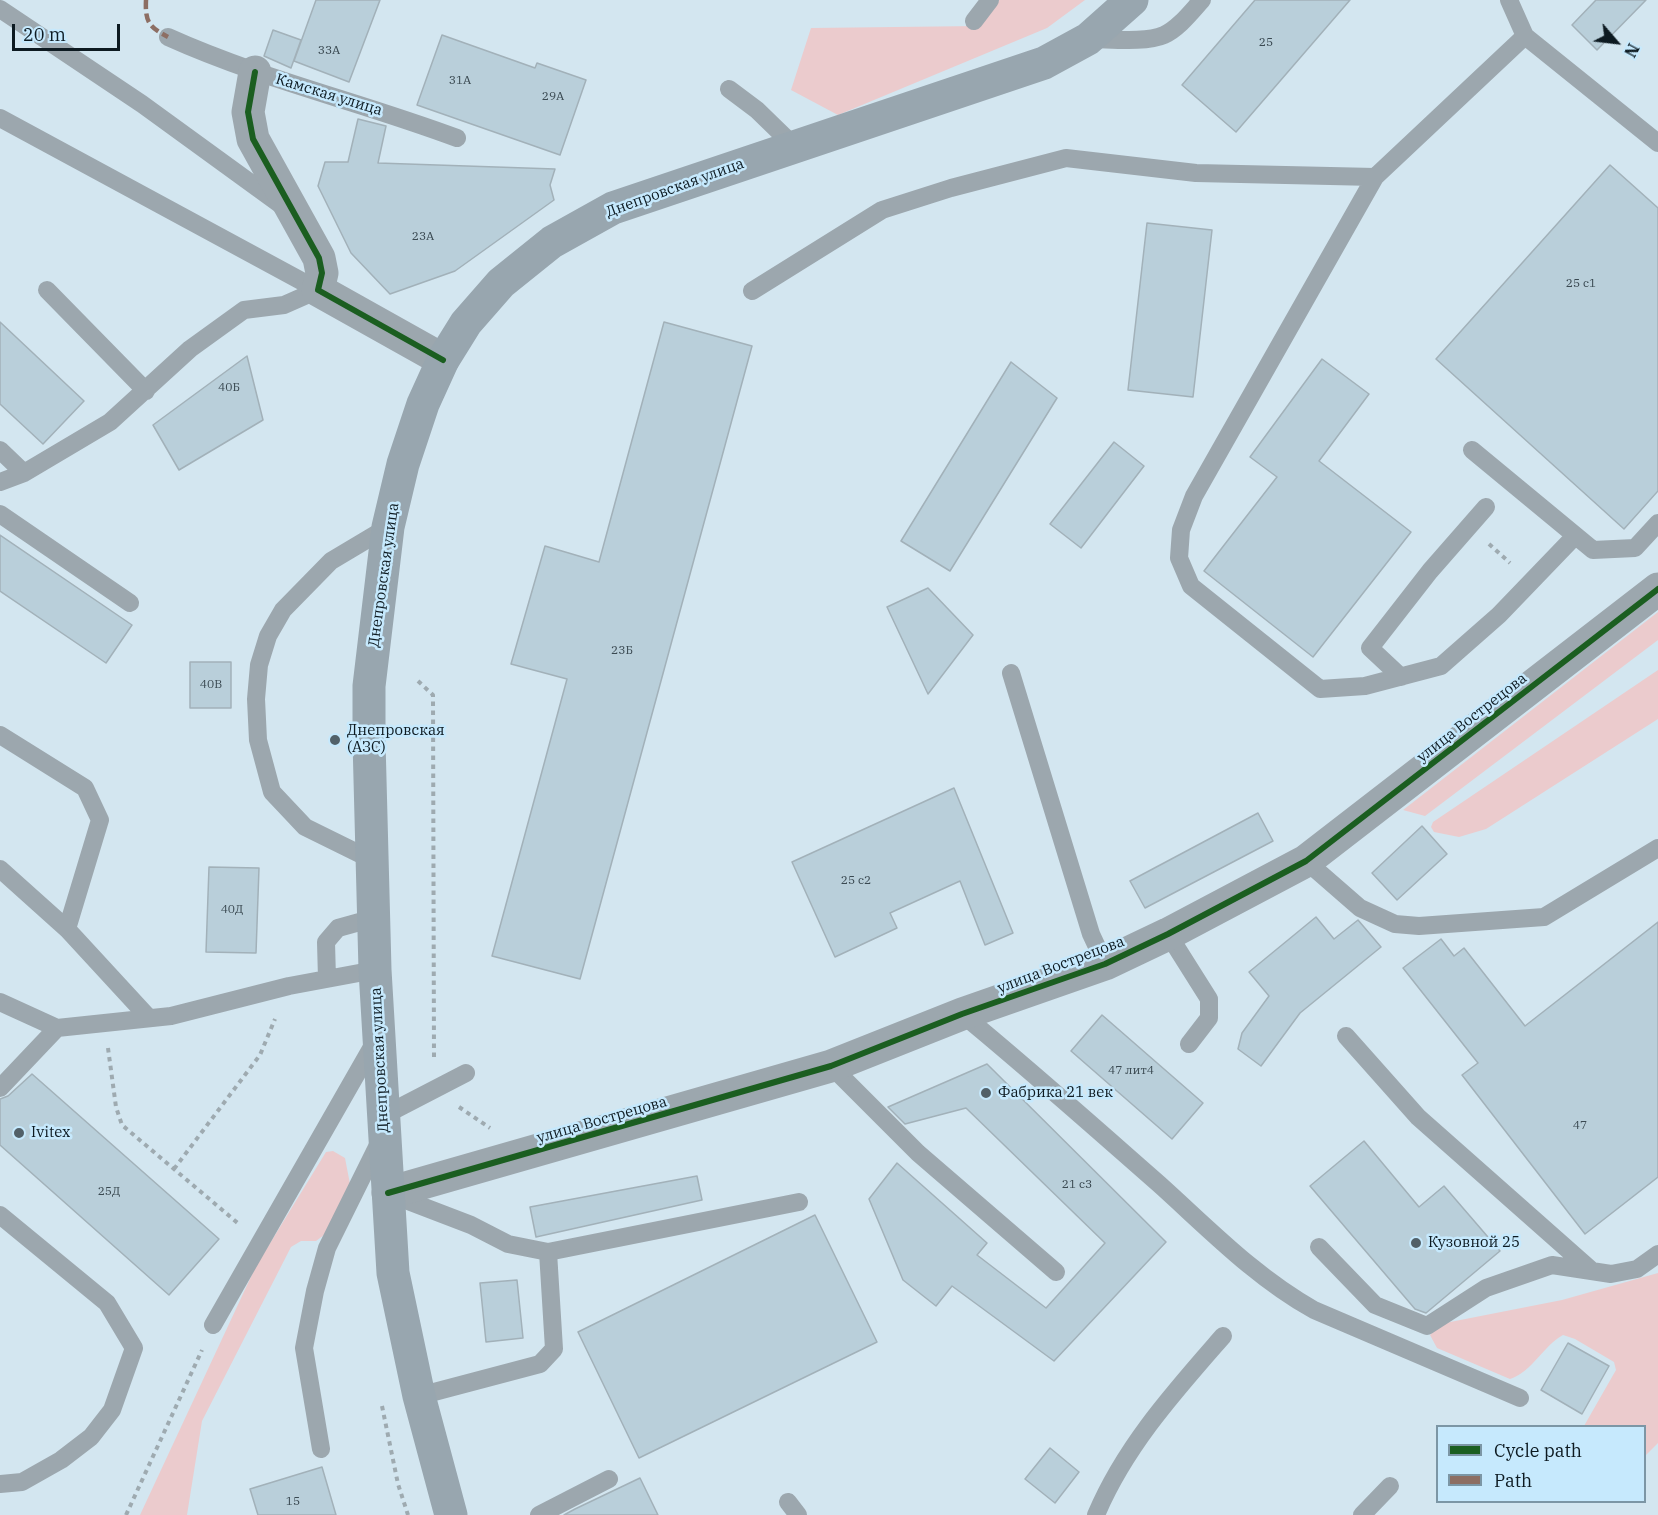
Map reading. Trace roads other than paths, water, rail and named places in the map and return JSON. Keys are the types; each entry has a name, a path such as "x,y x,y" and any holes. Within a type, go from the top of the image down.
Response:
{"main road":[{"name":"Днепровская улица","path":"451,1515 419,1396 393,1273 378,1036 372,860 369,686 388,527 403,464 423,404 443,360 466,323 501,283 552,242 613,208 1044,63 1088,39 1132,0"}],"street":[{"path":"255,72 248,112 253,139 319,258 322,273 318,290 443,360"},
{"name":"улица Вострецова","path":"388,1193 831,1066 962,1014 1105,964 1168,934 1306,861 1658,589"}],"lane":[{"path":"974,21 990,0"},
{"path":"1088,39 1131,39 1163,35 1186,18 1202,0"},
{"path":"1509,0 1525,36 1658,143"},
{"path":"0,9 142,104 297,216"},
{"path":"1525,36 1375,177 1194,496 1180,530 1179,558 1191,586 1320,688 1365,686 1441,666 1499,615 1575,536"},
{"name":"Камская улица","path":"168,37 255,72 404,118 457,138"},
{"path":"729,89 757,110 793,146"},
{"path":"0,118 318,290"},
{"path":"752,291 882,210 1066,158 1196,174 1375,177"},
{"path":"47,290 146,391"},
{"path":"0,482 24,473 110,422 190,349 244,310 284,305 318,290"},
{"path":"0,450 24,473"},
{"path":"1472,450 1593,550 1635,548 1658,523"},
{"path":"1401,677 1370,648 1486,507"},
{"path":"0,514 130,603"},
{"path":"372,860 305,827 272,792 258,740 256,699 259,666 268,636 283,610 331,561 388,527"},
{"path":"1011,673 1091,934 1105,964"},
{"path":"0,735 85,788 100,820 67,929"},
{"path":"1306,861 1360,908 1395,924 1419,927 1544,917 1658,848"},
{"path":"0,868 67,929 149,1018"},
{"path":"327,979 326,942 338,928 374,918"},
{"path":"1168,934 1209,999 1209,1018 1189,1044"},
{"path":"0,1002 57,1028 171,1016 289,986 375,970"},
{"path":"962,1014 1158,1184 1237,1257 1284,1293 1314,1310 1520,1398"},
{"path":"0,1088 57,1028"},
{"path":"213,1325 378,1036"},
{"path":"1346,1036 1418,1117 1590,1270"},
{"path":"831,1066 918,1153 1056,1272"},
{"path":"321,1449 304,1348 327,1248 383,1124 443,1085 466,1073"},
{"path":"388,1193 471,1225 508,1244 548,1252 799,1202"},
{"path":"0,1215 107,1303 134,1348 112,1410 91,1437 61,1460 22,1482 0,1484"},
{"path":"1319,1248 1375,1305 1427,1326 1486,1288 1552,1265 1611,1275 1637,1269 1658,1254"},
{"path":"419,1396 540,1364 554,1349 548,1252"},
{"path":"1096,1515 1104,1497 1155,1413 1223,1336"},
{"path":"539,1515 609,1479"},
{"path":"1362,1515 1390,1485"}],"place":[{"name":"Днепровская (АЗС)","path":"335,740"},
{"name":"Фабрика 21 век","path":"986,1093"},
{"name":"Ivitex","path":"19,1133"},
{"name":"Кузовной 25","path":"1416,1243"}]}
